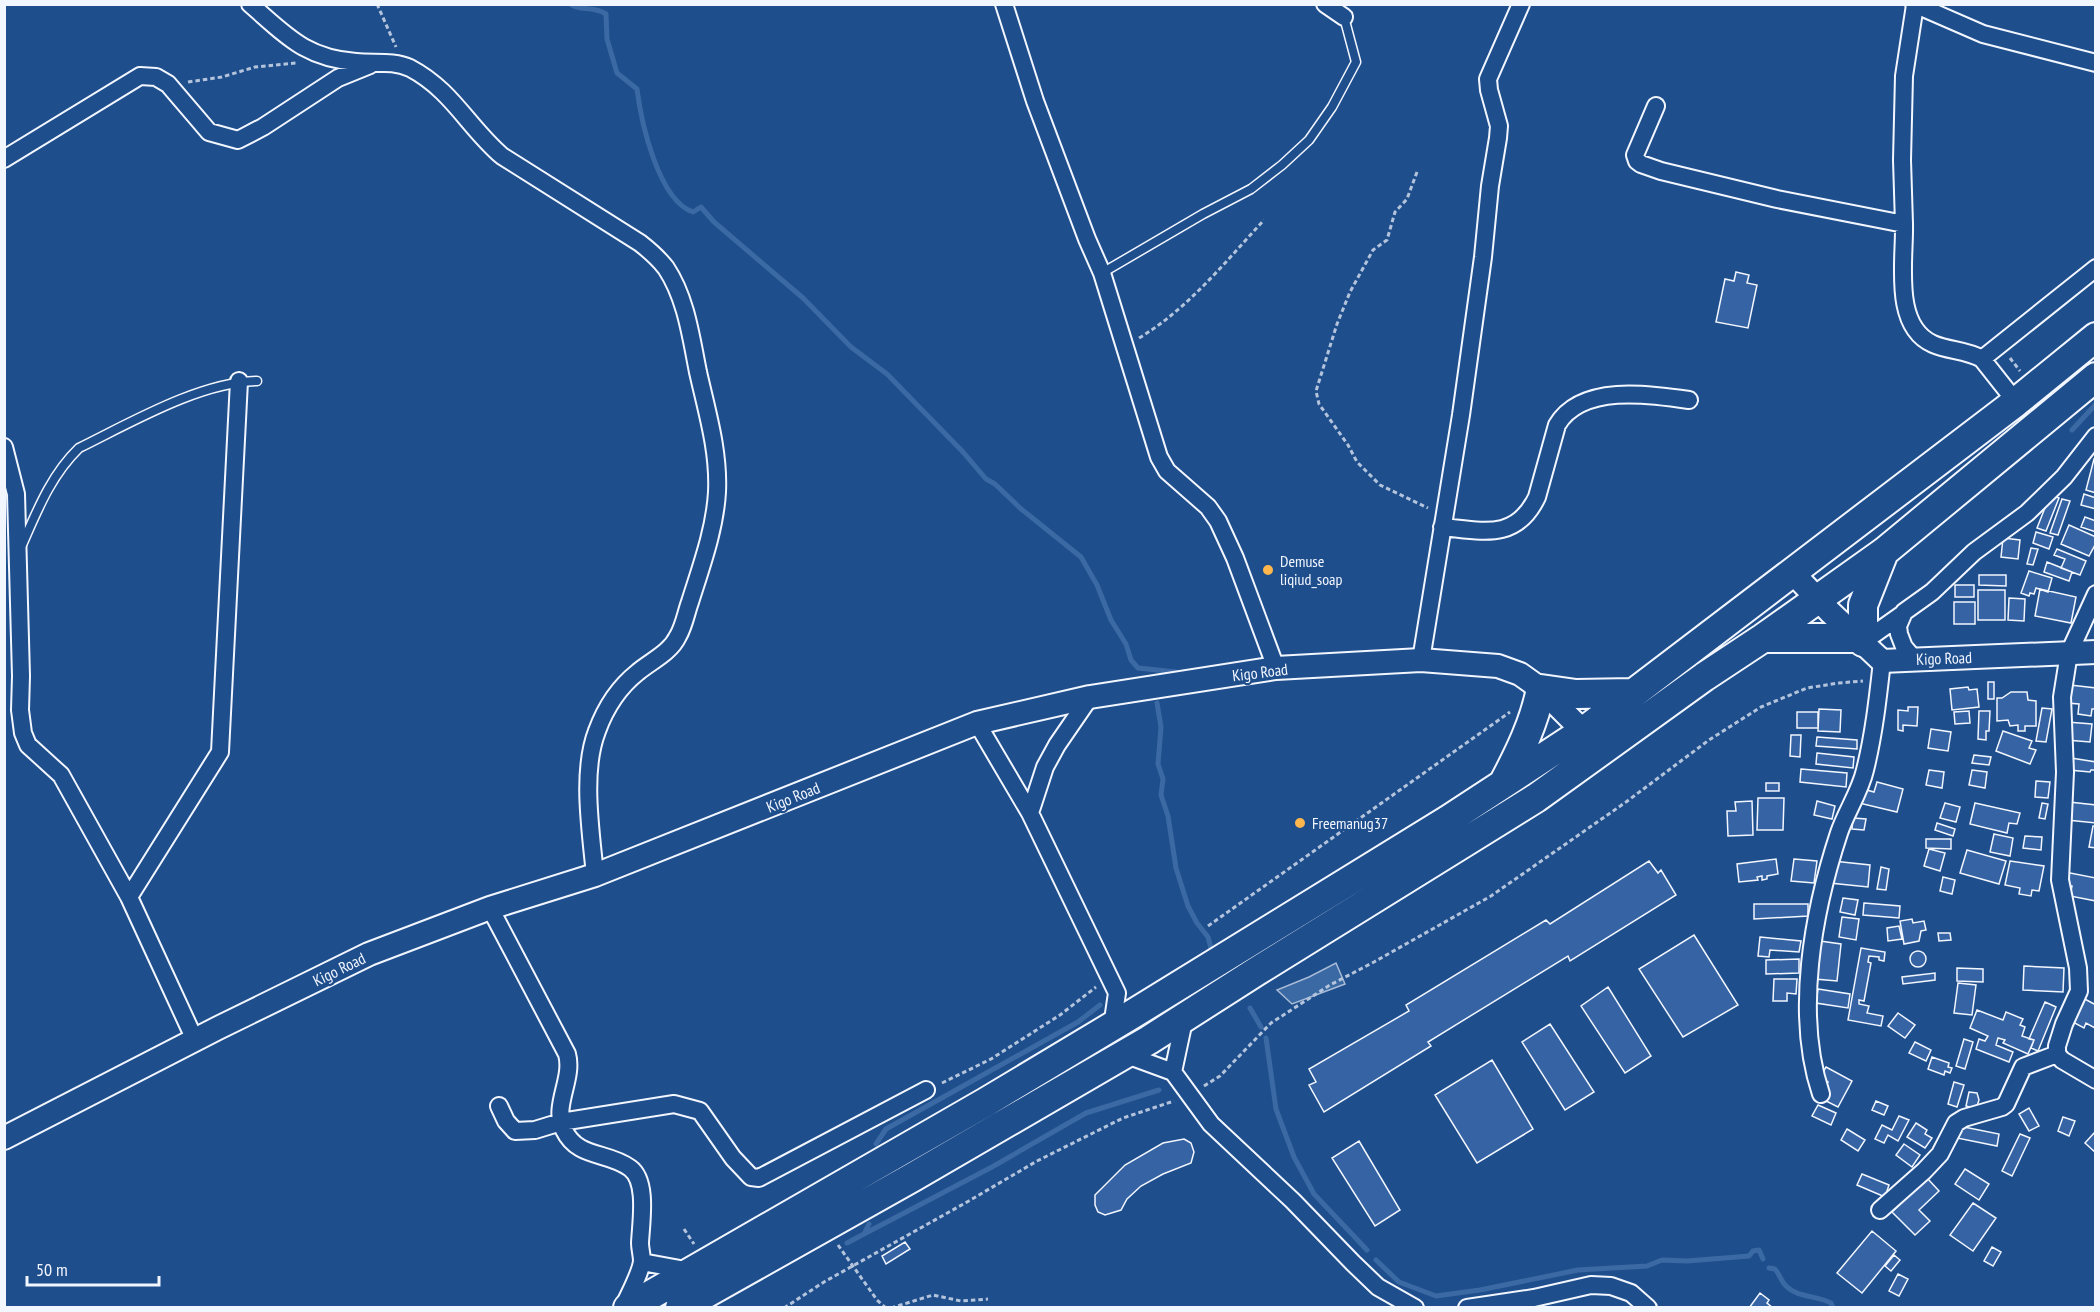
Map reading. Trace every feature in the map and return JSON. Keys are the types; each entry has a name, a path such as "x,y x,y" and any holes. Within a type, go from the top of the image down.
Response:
{"highway":[{"path":"680,1308 1124,1054 1536,798 1593,741 1633,693 2016,402 2096,337"},
{"path":"628,1308 693,1258 986,1102 1112,1027 1504,783 1593,741 1704,676 1763,638 1884,552 2096,377"},
{"path":"1763,638 1870,656 1863,605 1884,552"},
{"path":"1504,783 1524,744 1538,706 1541,689 1576,694 1633,693"}],"street":[{"path":"250,4 297,45 324,57 374,64 393,63 408,67 423,76 450,98 502,156 623,231 652,253 666,269 685,311 716,449 717,494 714,514 703,561 679,635 666,651 636,673 619,691 610,703 597,731 592,748 588,795 595,875"},
{"path":"1004,4 1035,101 1102,273 1159,457 1167,471 1208,507 1218,521 1235,558 1276,669"},
{"path":"1325,4 1344,17"},
{"path":"1421,660 1461,415 1498,138 1499,126 1488,79 1521,4"},
{"path":"2016,402 1982,359 1931,344 1921,338 1912,327 1908,315 1903,273 1902,160 1904,76 1915,5 1983,34 2096,63"},
{"path":"4,159 140,76 156,77 168,84 209,132 238,140 338,78 374,64"},
{"path":"1656,106 1635,155 1641,164 1777,199 1904,224"},
{"path":"1982,359 2096,268"},
{"path":"129,897 220,752 239,381"},
{"path":"1443,521 1490,531 1509,528 1518,523 1537,497 1557,425 1562,416 1574,407 1618,395 1648,394 1689,400"},
{"path":"1821,1094 1812,1064 1808,1032 1814,934 1823,889 1840,831 1865,772 1871,743 1870,656 1904,612 1932,592 1974,552 2027,513 2064,477 2096,436"},
{"path":"4,447 16,494 10,556 21,676 20,710 23,733 28,745 61,775 129,897 195,1040"},
{"path":"1792,572 1870,656"},
{"path":"2096,594 2069,653 2062,697 2065,772 2060,880 2078,968 2079,991 2057,1046 2057,1054 2062,1060 2096,1080"},
{"path":"1904,612 1898,626 1899,634 1904,647 1915,660"},
{"name":"Kigo Road","path":"1870,656 1915,660 2096,652"},
{"name":"Kigo Road","path":"4,1138 369,954 490,908 595,875 977,723 1090,697 1276,669 1421,660 1498,666 1520,674 1541,689 1593,741"},
{"path":"1030,813 1045,767 1090,697"},
{"path":"977,723 1030,813 1110,977 1117,993 1112,1027"},
{"path":"490,908 567,1054 569,1065 561,1103 561,1122 564,1130 575,1147 621,1163 631,1168 636,1175 641,1192 642,1262 623,1308"},
{"path":"1117,993 1147,1005"},
{"path":"1173,1072 1185,1016"},
{"path":"1124,1054 1173,1072 1211,1124 1293,1201 1378,1287 1415,1308"},
{"path":"1880,1210 1940,1154 1956,1123 1964,1118 2002,1107 2006,1104 2023,1067 2057,1054"},
{"path":"499,1106 506,1121 515,1131 535,1130 561,1122 674,1104 700,1111 733,1158 751,1177 759,1178 926,1090"},
{"path":"642,1262 693,1258"},
{"path":"1467,1308 1534,1298 1591,1285 1611,1286 1631,1293 1647,1308"}],"lane":[{"path":"1102,273 1251,189 1309,140 1332,107 1356,62 1344,17"},
{"path":"10,556 47,490 69,457 79,448 184,398 239,381 256,381"}],"path":[{"path":"377,4 391,39 408,67"},
{"path":"168,84 222,77 255,67 299,63 324,57"},
{"path":"1417,172 1407,199 1395,212 1387,240 1373,250 1350,292 1337,324 1316,391 1319,404 1357,462 1380,485 1443,521"},
{"path":"1125,347 1155,329 1192,297 1264,220"},
{"path":"783,1308 851,1266 1037,1161 1123,1118 1190,1096 1220,1076 1271,1023 1330,985 1491,896 1626,802 1709,740 1761,707 1806,688 1839,683 1870,656"},
{"path":"1208,926 1514,709"},
{"path":"926,1090 991,1059 1060,1015 1110,977"},
{"path":"825,1226 876,1300 886,1308"},
{"path":"684,1229 693,1258"},
{"path":"891,1308 933,1295 961,1301 988,1299"}],"water":[{"path":"1336,963 1345,984 1292,1004 1277,990 1309,977"}],"building":[{"path":"1736,272 1749,275 1747,283 1757,285 1748,328 1716,322 1725,279 1734,281"},
{"path":"2094,459 2096,460 2096,493 2086,490"},
{"path":"2084,494 2096,498 2096,509 2081,505"},
{"path":"2050,495 2059,498 2046,531 2037,528"},
{"path":"2062,499 2070,501 2058,535 2050,533"},
{"path":"2085,517 2096,521 2096,532 2081,527"},
{"path":"2069,525 2096,537 2096,543 2089,556 2061,544"},
{"path":"2036,532 2053,537 2049,549 2033,543"},
{"path":"2003,538 2020,540 2018,559 2001,557"},
{"path":"2031,548 2038,549 2033,565 2027,564"},
{"path":"2057,549 2086,561 2080,575 2061,568 2065,559 2054,555"},
{"path":"2047,562 2072,572 2069,581 2044,572"},
{"path":"2029,571 2052,578 2048,592 2036,588 2034,594 2030,593 2029,596 2021,593"},
{"path":"1979,575 2006,575 2006,586 1979,585"},
{"path":"1955,585 1974,585 1974,597 1955,597"},
{"path":"2040,589 2076,597 2071,623 2035,616"},
{"path":"1978,590 2005,590 2005,620 1978,620"},
{"path":"2009,598 2025,599 2024,621 2008,620"},
{"path":"1954,602 1975,602 1975,624 1954,624"},
{"path":"1988,682 1994,682 1994,699 1988,699"},
{"path":"2070,685 2096,688 2096,709 2092,709 2091,716 2078,714 2079,704 2067,703"},
{"path":"1968,687 1969,690 1977,689 1979,707 1952,710 1950,689"},
{"path":"2011,692 2027,692 2028,700 2036,701 2036,726 2025,726 2025,731 2018,731 2018,725 2010,726 2008,720 1997,721 1997,698 2002,698"},
{"path":"1908,707 1918,707 1917,726 1903,725 1903,731 1898,730 1898,710 1908,711"},
{"path":"2042,708 2052,709 2046,742 2036,741"},
{"path":"1819,709 1841,710 1840,732 1818,731"},
{"path":"1969,711 1970,723 1955,724 1954,712"},
{"path":"1979,711 1990,711 1986,740 1978,739"},
{"path":"1797,712 1818,712 1818,728 1797,728"},
{"path":"2067,722 2092,724 2090,742 2066,740"},
{"path":"1931,729 1951,732 1948,751 1928,748"},
{"path":"2003,731 2032,741 2029,748 2036,750 2030,764 1996,751"},
{"path":"1791,735 1801,735 1800,757 1790,756"},
{"path":"1817,737 1857,740 1857,749 1816,746"},
{"path":"1817,753 1854,757 1853,768 1816,764"},
{"path":"1974,755 1991,757 1989,765 1972,763"},
{"path":"2071,758 2096,762 2096,770 2090,772 2069,770"},
{"path":"1801,769 1847,773 1846,787 1800,782"},
{"path":"1929,770 1944,772 1942,788 1926,785"},
{"path":"1972,770 1987,772 1985,788 1969,785"},
{"path":"2036,781 2050,782 2048,798 2035,797"},
{"path":"1877,782 1903,789 1897,812 1859,803 1863,789 1874,792"},
{"path":"1766,783 1779,783 1779,791 1766,791"},
{"path":"1758,798 1784,798 1783,830 1757,830"},
{"path":"1752,801 1753,835 1728,836 1727,811 1736,811 1735,802"},
{"path":"1817,801 1835,806 1832,819 1814,815"},
{"path":"2069,802 2096,805 2096,823 2067,820"},
{"path":"1945,803 1960,807 1956,822 1940,818"},
{"path":"1975,803 2020,813 2017,824 2009,823 2007,833 1970,824"},
{"path":"2042,803 2048,804 2045,819 2039,818"},
{"path":"1853,818 1866,819 1864,830 1852,829"},
{"path":"1937,823 1955,829 1953,836 1935,830"},
{"path":"2093,826 2096,826 2096,848 2089,847"},
{"path":"1994,834 2013,838 2010,856 1990,852"},
{"path":"2025,836 2042,837 2041,850 2023,848"},
{"path":"1926,839 1951,839 1951,849 1926,848"},
{"path":"1929,849 1945,853 1940,871 1924,866"},
{"path":"1967,850 2006,861 1999,884 1960,873"},
{"path":"1776,859 1778,874 1767,876 1767,879 1762,880 1762,876 1757,877 1758,880 1739,882 1737,864"},
{"path":"1794,859 1817,861 1814,883 1791,881"},
{"path":"1649,861 1658,873 1661,870 1676,895 1570,961 1568,956 1428,1042 1431,1046 1324,1112 1309,1085 1316,1082 1309,1069 1409,1011 1406,1005 1546,920 1550,924"},
{"path":"1833,861 1870,865 1868,887 1830,883"},
{"path":"2010,861 2044,866 2039,891 2032,890 2031,896 2019,894 2020,888 2005,885"},
{"path":"1881,867 1889,869 1886,890 1877,889"},
{"path":"2065,872 2096,878 2096,901 2070,896 2072,886 2063,884"},
{"path":"1943,877 1955,880 1952,894 1940,891"},
{"path":"1843,898 1858,900 1855,915 1840,912"},
{"path":"1864,903 1900,906 1899,918 1863,915"},
{"path":"1754,904 1808,904 1808,916 1754,919"},
{"path":"1842,917 1859,919 1856,940 1839,937"},
{"path":"1912,919 1913,923 1924,921 1926,930 1921,931 1919,941 1904,944 1900,921"},
{"path":"1899,926 1902,939 1888,941 1887,928"},
{"path":"1938,933 1950,933 1951,940 1939,941"},
{"path":"1694,935 1738,1005 1683,1037 1639,969"},
{"path":"1760,937 1801,941 1799,952 1770,950 1769,957 1758,956"},
{"path":"1820,941 1841,944 1837,981 1815,979"},
{"path":"1861,948 1885,952 1884,961 1879,960 1879,957 1869,956 1868,962 1871,963 1864,1001 1859,1000 1859,1004 1869,1006 1867,1013 1883,1016 1881,1026 1848,1020"},
{"path":"1915,951 1921,951 1926,959 1924,965 1915,967 1910,962 1910,956"},
{"path":"1799,959 1799,973 1766,974 1766,960"},
{"path":"2024,966 2064,968 2063,992 2023,990"},
{"path":"1957,968 1983,969 1983,982 1957,981"},
{"path":"1935,973 1935,980 1903,984 1902,977"},
{"path":"1774,979 1797,979 1796,994 1787,993 1787,1001 1773,1001"},
{"path":"1958,983 1976,985 1972,1015 1954,1013"},
{"path":"1608,987 1651,1056 1625,1073 1581,1006"},
{"path":"1818,989 1850,994 1848,1008 1816,1003"},
{"path":"2081,997 2096,1005 2095,1028 2086,1023 2084,1028 2069,1020"},
{"path":"2045,1002 2056,1007 2038,1051 2031,1048 2034,1040 2029,1039"},
{"path":"1977,1010 2003,1020 2006,1012 2023,1019 2020,1025 2025,1027 2022,1036 2034,1040 2028,1054 2003,1043 2005,1040 1998,1038 1996,1045 2013,1052 2009,1062 1976,1049 1979,1039 1985,1041 1988,1036 1970,1028"},
{"path":"1898,1013 1915,1025 1905,1038 1888,1026"},
{"path":"1550,1024 1594,1092 1565,1110 1522,1042"},
{"path":"1964,1039 1973,1042 1965,1069 1956,1066"},
{"path":"1915,1042 1931,1050 1926,1061 1909,1053"},
{"path":"1932,1057 1949,1063 1948,1067 1952,1068 1950,1073 1945,1071 1944,1075 1928,1069"},
{"path":"1492,1060 1533,1129 1477,1163 1435,1095"},
{"path":"1826,1067 1852,1081 1838,1107 1826,1101 1829,1096 1822,1092 1828,1082 1820,1077"},
{"path":"1954,1082 1964,1085 1957,1107 1948,1104"},
{"path":"1969,1092 1977,1093 1979,1100 1976,1109 1966,1106"},
{"path":"1876,1101 1888,1106 1884,1115 1872,1110"},
{"path":"1818,1105 1836,1113 1831,1125 1812,1116"},
{"path":"2029,1108 2039,1126 2029,1131 2019,1114"},
{"path":"1899,1116 1909,1120 1898,1141 1888,1135 1884,1143 1875,1139 1882,1125 1892,1130"},
{"path":"2063,1117 2075,1121 2069,1136 2058,1131"},
{"path":"1916,1123 1927,1130 1925,1134 1932,1138 1925,1148 1907,1137"},
{"path":"1959,1126 1999,1134 1997,1146 1957,1138"},
{"path":"1847,1129 1865,1140 1858,1151 1841,1140"},
{"path":"2096,1132 2096,1153 2085,1143"},
{"path":"2020,1134 2030,1138 2012,1176 2002,1171"},
{"path":"1184,1139 1191,1143 1194,1152 1191,1163 1141,1186 1127,1199 1121,1210 1105,1215 1098,1212 1095,1195 1125,1165 1163,1143"},
{"path":"1359,1141 1400,1210 1375,1226 1332,1158"},
{"path":"1904,1144 1920,1155 1912,1167 1896,1155"},
{"path":"1965,1169 1989,1184 1979,1200 1955,1184"},
{"path":"1862,1174 1889,1185 1885,1197 1857,1185"},
{"path":"1927,1178 1939,1191 1919,1210 1930,1221 1915,1235 1892,1212"},
{"path":"1973,1203 1996,1218 1973,1251 1950,1235"},
{"path":"1872,1231 1896,1251 1862,1293 1837,1273"},
{"path":"905,1242 910,1249 886,1264 882,1256"},
{"path":"1992,1247 2001,1252 1993,1266 1984,1261"},
{"path":"1894,1255 1900,1260 1891,1271 1885,1266"},
{"path":"1898,1274 1908,1279 1899,1296 1889,1291"},
{"path":"1760,1293 1769,1300 1767,1303 1773,1308 1749,1308"}],"waterway":[{"path":"570,4 606,14 607,39 617,73 637,89 653,158 670,192 681,205 693,212 701,207 714,222 803,298 851,347 887,374 986,479 995,484 1020,508 1081,557 1097,585 1111,620 1126,644 1131,660 1138,668 1176,672 1178,678"},
{"path":"2072,430 2096,404"},
{"path":"1157,703 1161,727 1158,764 1163,779 1161,795 1168,816 1176,868 1188,906 1208,937 1212,952"},
{"path":"876,1144 886,1129 1078,1022 1100,1005"},
{"path":"1250,1008 1261,1027"},
{"path":"1266,1038 1276,1109 1294,1157 1314,1194 1367,1250"},
{"path":"864,1234 992,1167 1086,1113 1159,1090"},
{"path":"847,1243 864,1234 869,1224"},
{"path":"1376,1260 1399,1282 1436,1296 1480,1290 1578,1270 1647,1266 1662,1260 1687,1261 1749,1256 1753,1251 1759,1250 1763,1259"},
{"path":"1769,1268 1775,1269 1784,1284 1791,1290 1825,1300 1831,1303 1833,1308"}],"place":[{"name":"Demuse liqiud_soap","path":"1268,570"},
{"name":"Freemanug37","path":"1300,823"}]}
